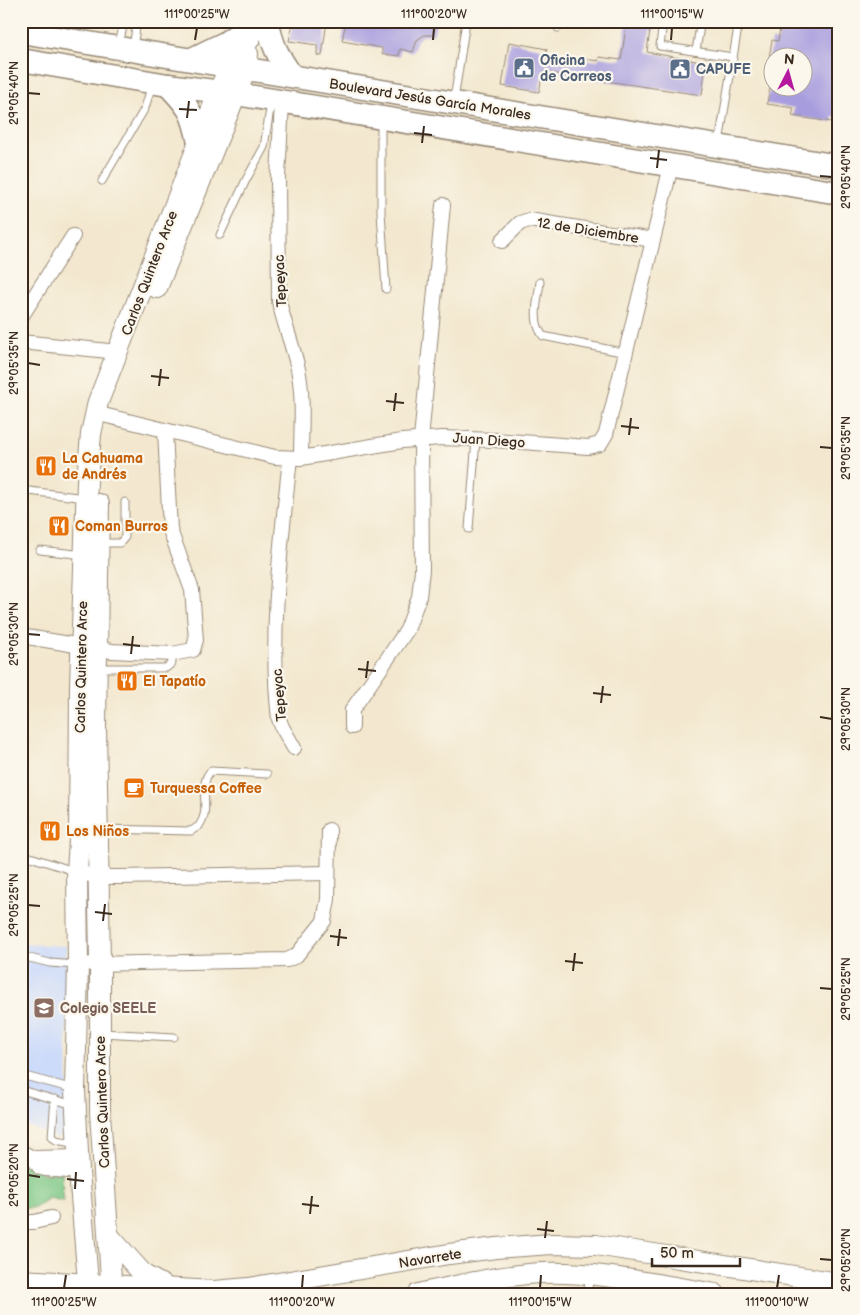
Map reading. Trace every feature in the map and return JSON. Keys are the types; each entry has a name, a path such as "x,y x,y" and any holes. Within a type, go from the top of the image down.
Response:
{"main road":[{"path":"268,21 274,47 292,76"},
{"path":"192,59 255,27"},
{"name":"Carlos Quintero Arce","path":"89,1289 75,1161 78,965 77,872 89,657 91,549 100,477 102,448 101,415 114,392 169,240 255,27"},
{"name":"Boulevard Jesús García Morales","path":"21,32 839,166"},
{"name":"Boulevard Jesús García Morales","path":"21,60 839,193"},
{"path":"160,84 188,108 194,120 199,144"},
{"name":"Carlos Quintero Arce","path":"91,549 86,498 88,457 118,352 169,240 199,144 228,93"},
{"name":"Carlos Quintero Arce","path":"89,657 96,735 100,964 100,1112 112,1289"},
{"path":"109,1236 144,1274 168,1288"},
{"name":"Navarrete","path":"21,1280 89,1289 168,1288 214,1291 249,1288 449,1254 552,1244 596,1246 839,1283"},
{"path":"591,1281 596,1246"},
{"path":"418,1294 541,1273 625,1287 715,1294"}],"street":[{"name":"Tepeyac","path":"276,101 279,301 298,368 301,386 295,458 278,577 275,633 279,719 294,748"},
{"name":"Juan Diego","path":"101,415 262,456 295,458 421,438 476,439 579,447 600,444 606,434 671,166"},
{"path":"352,727 352,710 407,630 420,597 422,570 421,438 443,205"},
{"name":"12 de Diciembre","path":"502,241 520,223 529,220 653,240"},
{"path":"21,317 73,236"},
{"path":"21,342 118,352"},
{"path":"21,636 89,657 172,654 193,650 196,640 192,590 170,530 165,431"},
{"path":"78,965 288,960 299,952 324,921 328,899 329,830"},
{"path":"77,872 99,877 328,873"},
{"path":"27,1155 40,1168 75,1161"},
{"path":"27,1155 58,1157 75,1161"},
{"path":"21,1222 34,1222 51,1218"}],"lane":[{"path":"124,21 126,49"},
{"path":"126,49 137,21"},
{"path":"454,103 466,21"},
{"path":"663,21 660,46 733,57"},
{"path":"696,51 700,26 698,21"},
{"path":"718,146 739,21"},
{"path":"102,181 160,84"},
{"path":"220,235 264,146 276,101"},
{"path":"381,118 381,212 386,289"},
{"path":"540,282 536,319 537,329 543,336 626,352"},
{"path":"469,529 476,439"},
{"path":"21,490 86,498"},
{"path":"40,550 91,549 120,543 124,537 126,502"},
{"path":"97,829 191,830 199,826 204,814 206,781 211,771 267,774"},
{"path":"21,854 77,872"},
{"path":"21,956 50,963 78,965"},
{"path":"100,1033 174,1037"},
{"path":"21,1075 75,1098"},
{"path":"21,1090 55,1099 75,1098"},
{"path":"55,1099 52,1136 75,1161"}],"shaded area":[{"name":"Colegio SEELE","path":"21,944 66,946 68,1132 57,1138 21,1123"}],"green space":[{"path":"21,1160 45,1174 62,1172 63,1201 49,1198 35,1208 21,1208"}],"building":[{"path":"308,21 327,21 322,56 317,55 317,45 289,41 293,23 308,25"},
{"path":"346,21 437,21 433,35 424,35 417,40 413,52 400,49 399,56 382,54 382,48 342,41"},
{"path":"627,21 656,21 654,31 650,30 647,52 706,63 702,95 543,72 539,92 502,86 509,42 547,49 545,58 578,63 578,58 598,61 599,57 621,60"},
{"path":"781,21 839,21 839,117 833,116 832,122 792,116 794,108 767,104 768,98 812,98 812,48 771,48 772,40 778,41"}],"place":[{"name":"Oficina de Correos","path":"524,68"},
{"name":"CAPUFE","path":"680,69"},
{"name":"La Cahuama de Andrés","path":"46,466"},
{"name":"Coman Burros","path":"59,526"},
{"name":"El Tapatío","path":"127,681"},
{"name":"Turquessa Coffee","path":"134,788"},
{"name":"Los Niños","path":"50,831"},
{"name":"Colegio SEELE","path":"44,1008"}]}
